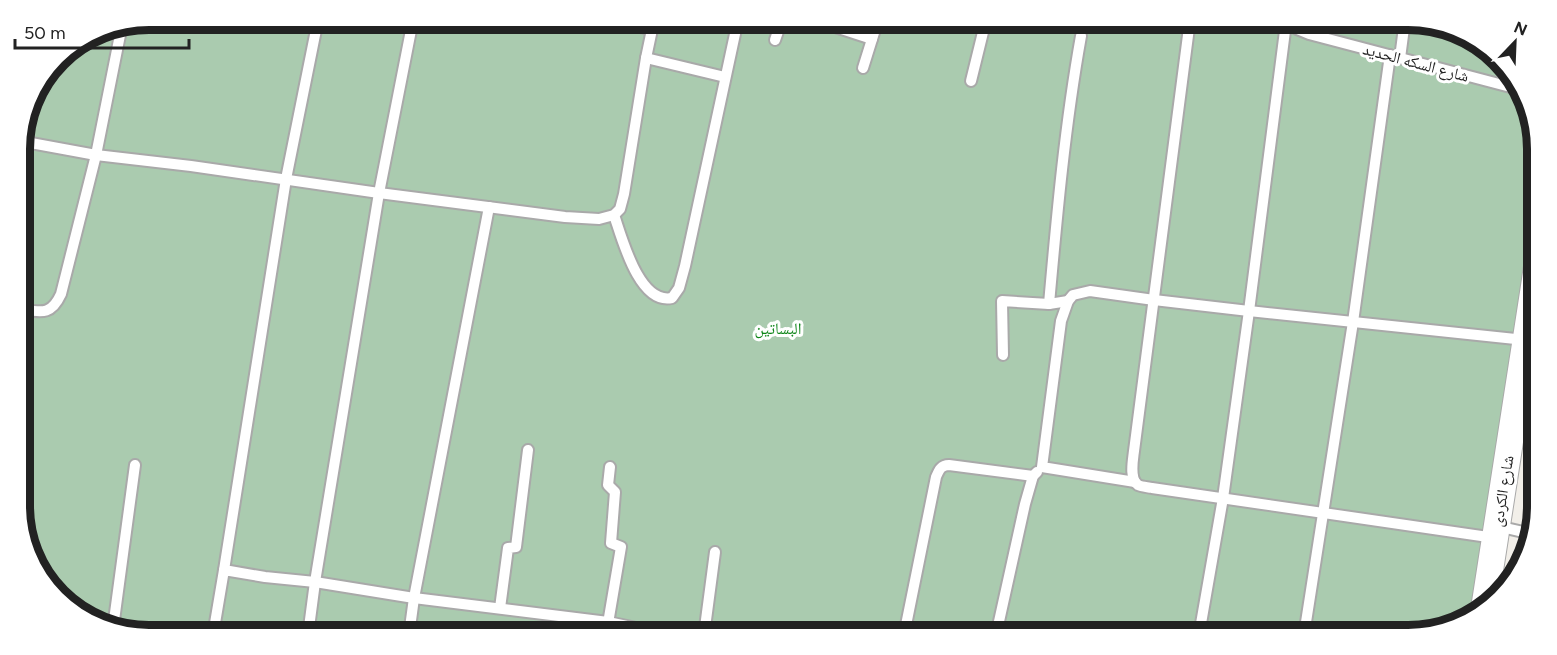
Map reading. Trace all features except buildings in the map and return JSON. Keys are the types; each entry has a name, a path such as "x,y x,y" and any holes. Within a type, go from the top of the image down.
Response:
{"street":[{"name":"شارع الكردى","path":"1488,593 1513,426 1527,360"}],"lane":[{"path":"215,625 286,179 316,30"},
{"path":"309,625 379,193 411,30"},
{"path":"30,143 96,155 565,218 599,219 614,215 620,209 652,30"},
{"path":"614,215 629,261 647,288 657,297 672,298 679,288 686,266 736,30"},
{"path":"775,40 778,30"},
{"path":"845,30 872,39"},
{"path":"863,68 875,30"},
{"path":"970,81 983,30"},
{"path":"1135,483 1134,451 1189,30"},
{"path":"1200,625 1222,498 1250,311 1283,30"},
{"name":"شارع السكه الحديد","path":"1301,30 1309,34 1509,87"},
{"path":"1306,625 1400,30"},
{"path":"30,310 50,310 61,294 96,155 120,33"},
{"path":"1049,304 1064,146 1081,36"},
{"path":"646,58 725,77"},
{"path":"410,625 489,207"},
{"path":"998,625 1024,504 1033,476 1042,467 1061,321 1068,301 1073,295 1090,291 1250,311 1527,341"},
{"path":"1003,355 1002,301 1049,304 1068,301"},
{"path":"1513,426 1527,429"},
{"path":"500,608 508,549 516,548 528,450"},
{"path":"114,620 135,465"},
{"path":"906,625 936,477 940,469 944,465 949,465 1033,476"},
{"path":"608,625 621,547 611,543 615,492 608,485 610,467"},
{"path":"1042,467 1135,483 1139,486 1324,513 1524,534"},
{"path":"705,625 715,552"},
{"path":"224,570 622,625"}],"green space":[{"name":"البساتين","path":"149,30 1416,30 1439,34 1468,46 1485,59 1485,72 1498,72 1518,103 1526,133 1527,263 1475,604 1461,613 1431,623 1416,625 149,625 111,619 89,609 77,600 65,590 46,566 34,537 30,506 31,133 42,96 65,65 96,42 118,34"}]}
